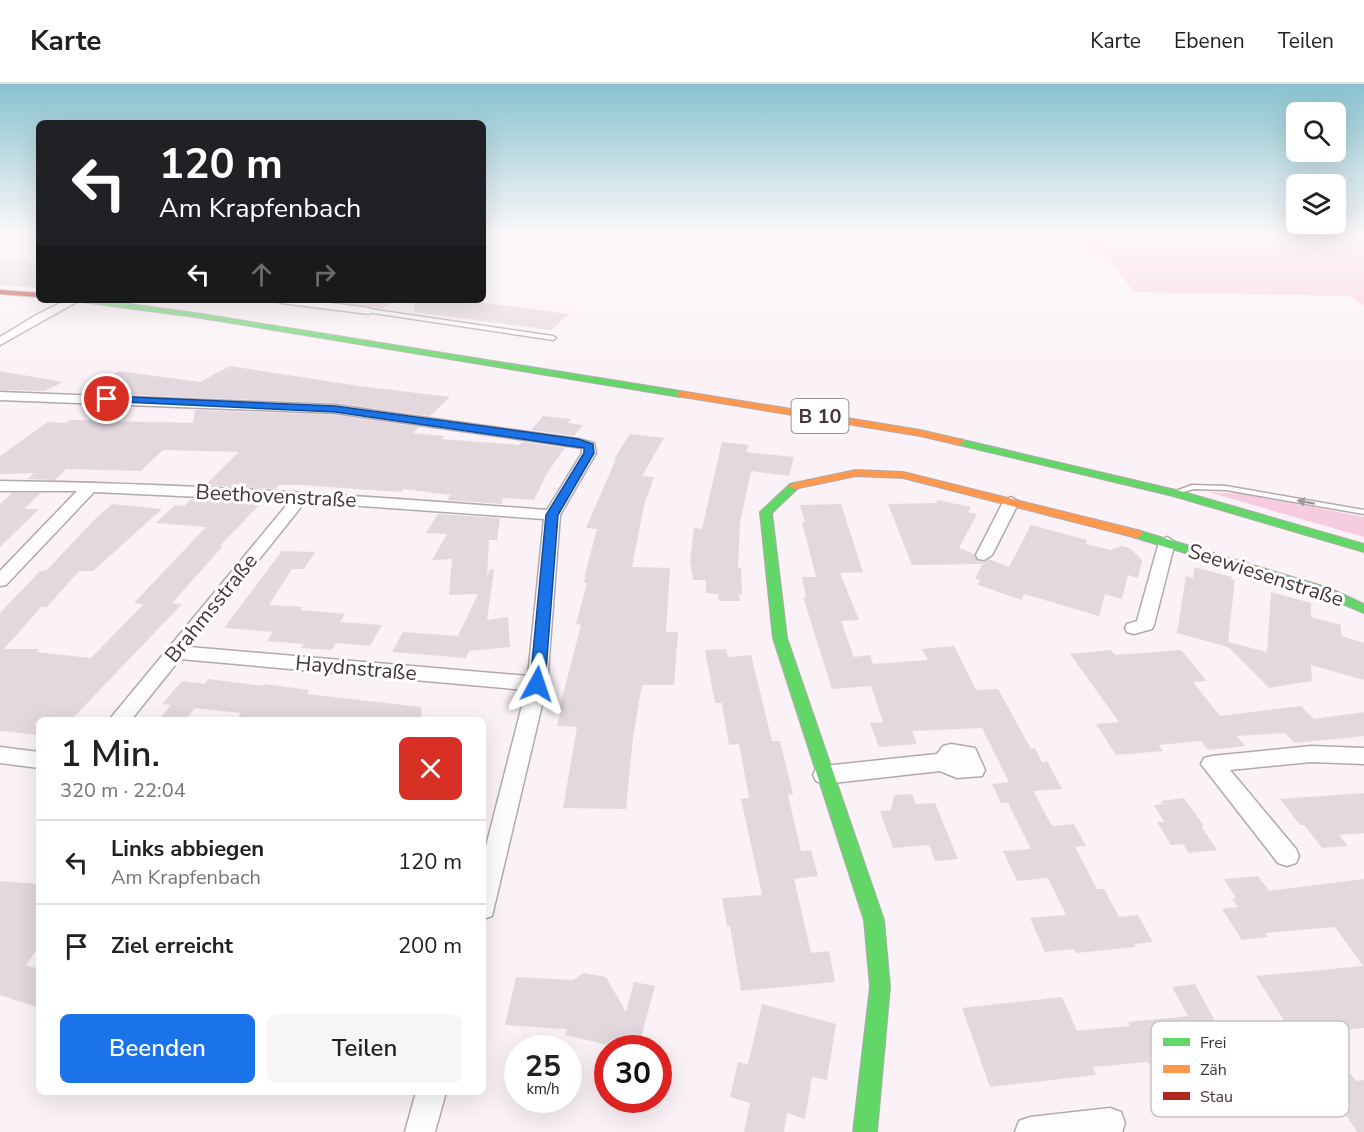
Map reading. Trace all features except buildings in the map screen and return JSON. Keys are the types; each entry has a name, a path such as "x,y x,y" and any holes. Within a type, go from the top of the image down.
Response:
{"main road":[{"path":"0,292 36,295"},
{"name":"B 10","path":"105,303 195,315 920,433 1176,493 1364,548"},
{"name":"Seewiesenstraße","path":"865,1132 880,987 876,931 780,638 766,512 796,484 856,473 903,475 1167,542 1324,591 1364,609"}],"street":[{"path":"0,342 42,316 69,303"},
{"path":"305,303 369,311"},
{"path":"0,396 335,409 578,442 590,446 589,453 552,515 537,684 486,896"},
{"name":"Beethovenstraße","path":"0,486 91,486 302,496 552,515"},
{"path":"0,581 91,486"},
{"name":"Brahmsstraße","path":"121,717 302,496"},
{"path":"984,555 1011,502"},
{"name":"Seewiesenstraße","path":"1134,628 1145,625 1167,542"},
{"name":"Haydnstraße","path":"175,652 537,684"},
{"path":"1287,856 1212,764 1311,754 1364,756"},
{"path":"0,755 36,760"},
{"path":"824,775 943,762"},
{"path":"420,1132 430,1095"},
{"path":"1030,1132 1110,1123"}],"lane":[{"path":"369,311 553,338"},
{"path":"1176,493 1192,487 1226,488 1364,512"}],"shaded area":[{"path":"1127,283 1364,283 1364,306 1351,296 1133,292"},
{"path":"336,303 391,303 382,308"},
{"path":"1208,492 1246,494 1364,517 1364,537"}],"traffic: fast":[{"path":"105,303 195,315 680,394"},
{"path":"959,442 1176,493 1364,548"},
{"path":"794,486 766,512 780,638 874,920 880,987 865,1132"},
{"path":"1137,534 1324,591 1364,609"}],"traffic: slow":[{"path":"680,394 920,433 959,442"},
{"path":"794,486 856,473 903,475 1137,534"}],"traffic: jam":[{"path":"0,292 36,295"}],"route":[{"path":"107,399 335,409 578,442 590,446 589,453 552,515 537,684"}]}
